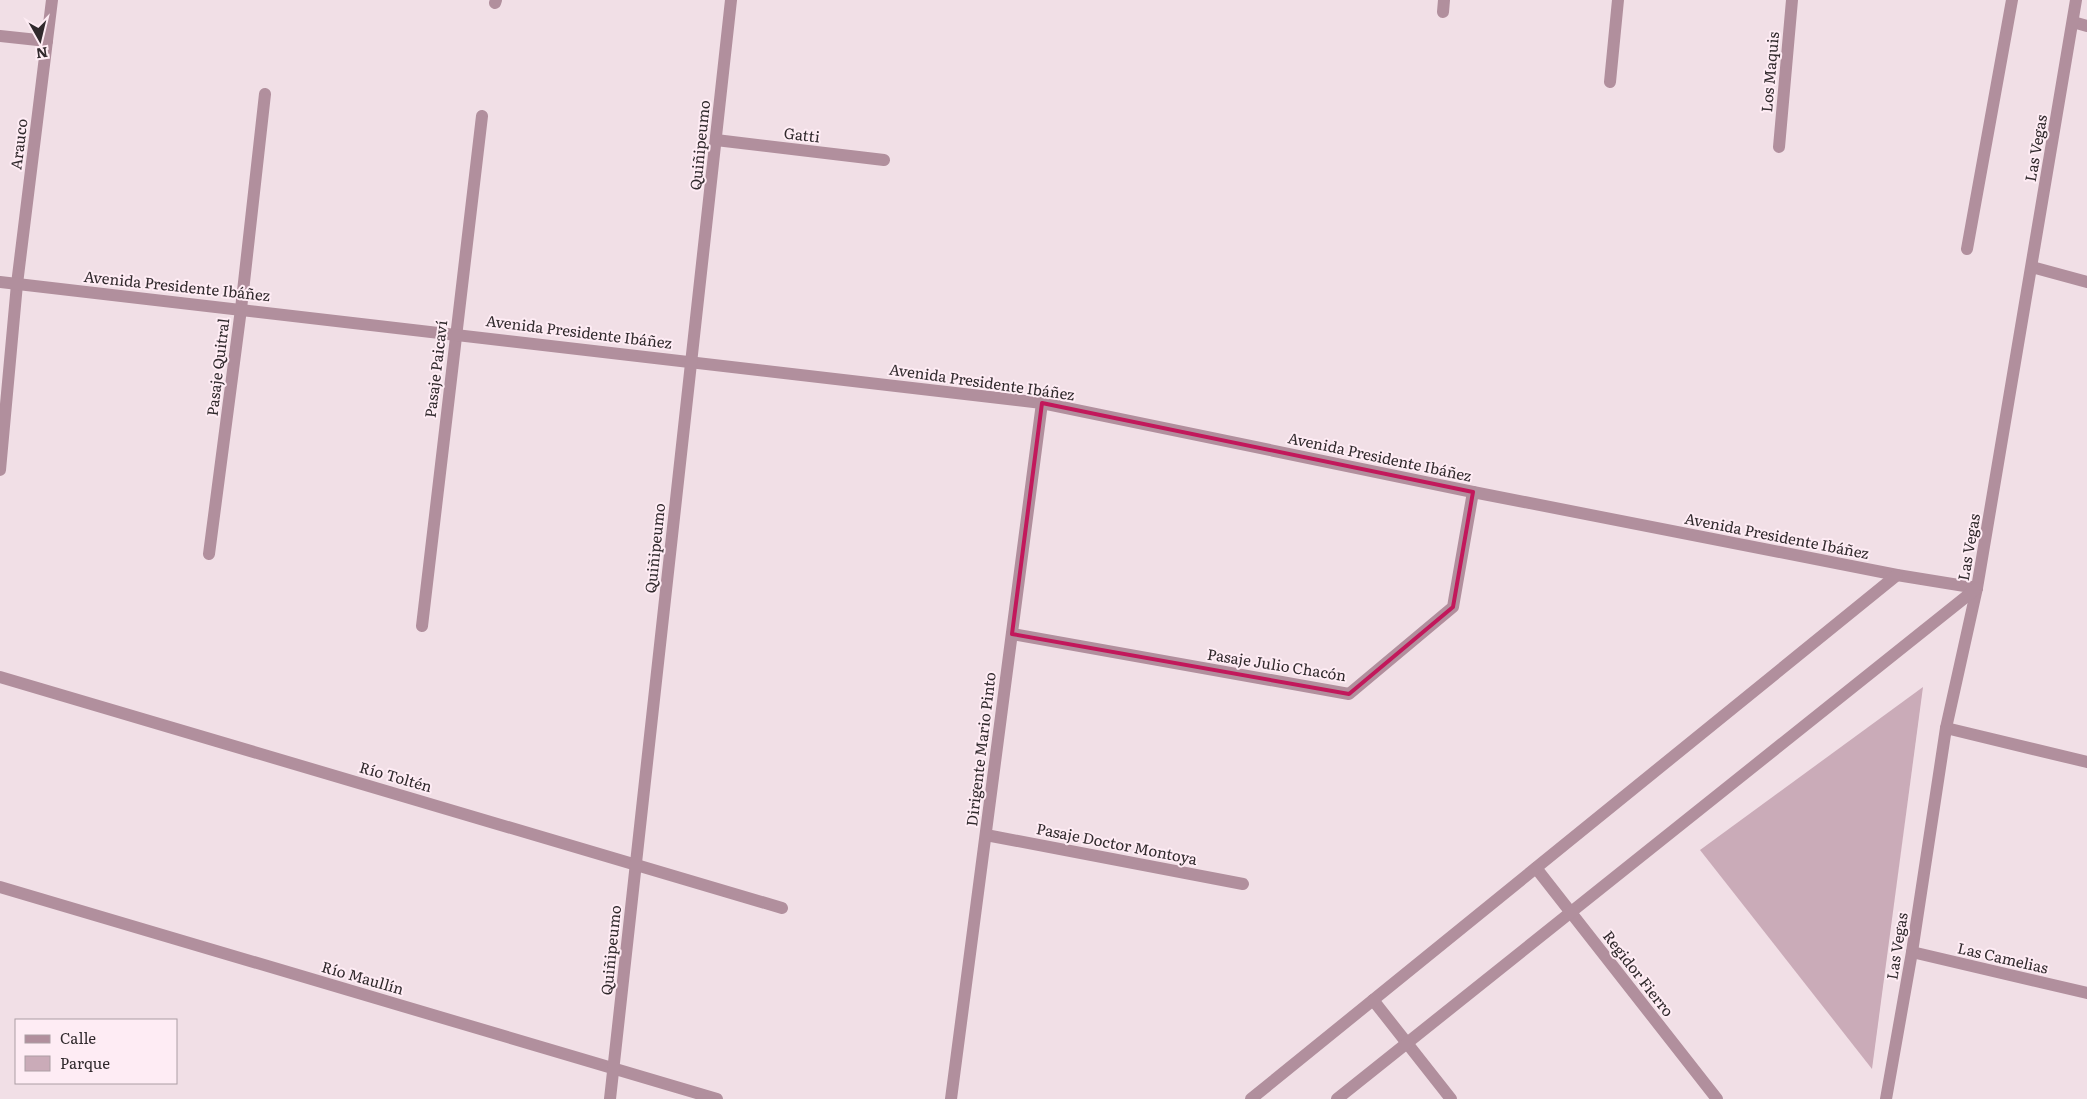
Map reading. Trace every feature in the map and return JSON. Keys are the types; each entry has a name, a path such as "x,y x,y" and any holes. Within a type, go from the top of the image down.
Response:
{"street":[{"name":"Arauco","path":"0,470 17,284 52,0"},
{"name":"Quiñipeumo","path":"610,1099 731,0"},
{"path":"1610,82 1618,0"},
{"name":"Los Maquis","path":"1779,147 1792,0"},
{"path":"1967,249 2012,0"},
{"name":"Las Vegas","path":"1886,1099 1912,952 1946,728 1977,588 2076,0"},
{"path":"2073,22 2087,26"},
{"path":"0,36 47,41"},
{"name":"Pasaje Quitral","path":"209,554 241,309 265,94"},
{"name":"Pasaje Paicaví","path":"422,626 482,116"},
{"name":"Gatti","path":"716,140 884,160"},
{"path":"2032,267 2087,282"},
{"name":"Avenida Presidente Ibáñez","path":"0,282 690,360 1042,403 1473,492 1898,575 1977,588"},
{"name":"Dirigente Mario Pinto","path":"951,1099 1042,403"},
{"name":"Pasaje Julio Chacón","path":"1012,634 1349,694 1453,607 1473,492"},
{"path":"1251,1099 1898,575"},
{"path":"1337,1099 1977,588"},
{"name":"Río Toltén","path":"0,677 782,908"},
{"path":"1946,728 2087,762"},
{"name":"Pasaje Doctor Montoya","path":"986,835 1243,884"},
{"name":"Regidor Fierro","path":"1536,868 1718,1099"},
{"name":"Río Maullín","path":"0,887 717,1099"},
{"name":"Las Camelias","path":"1912,952 2087,993"},
{"path":"1373,1000 1451,1099"}],"highlighted area":[{"path":"1042,403 1473,492 1453,607 1349,694 1012,634"}],"green space":[{"path":"1923,687 1872,1069 1700,850"}]}
